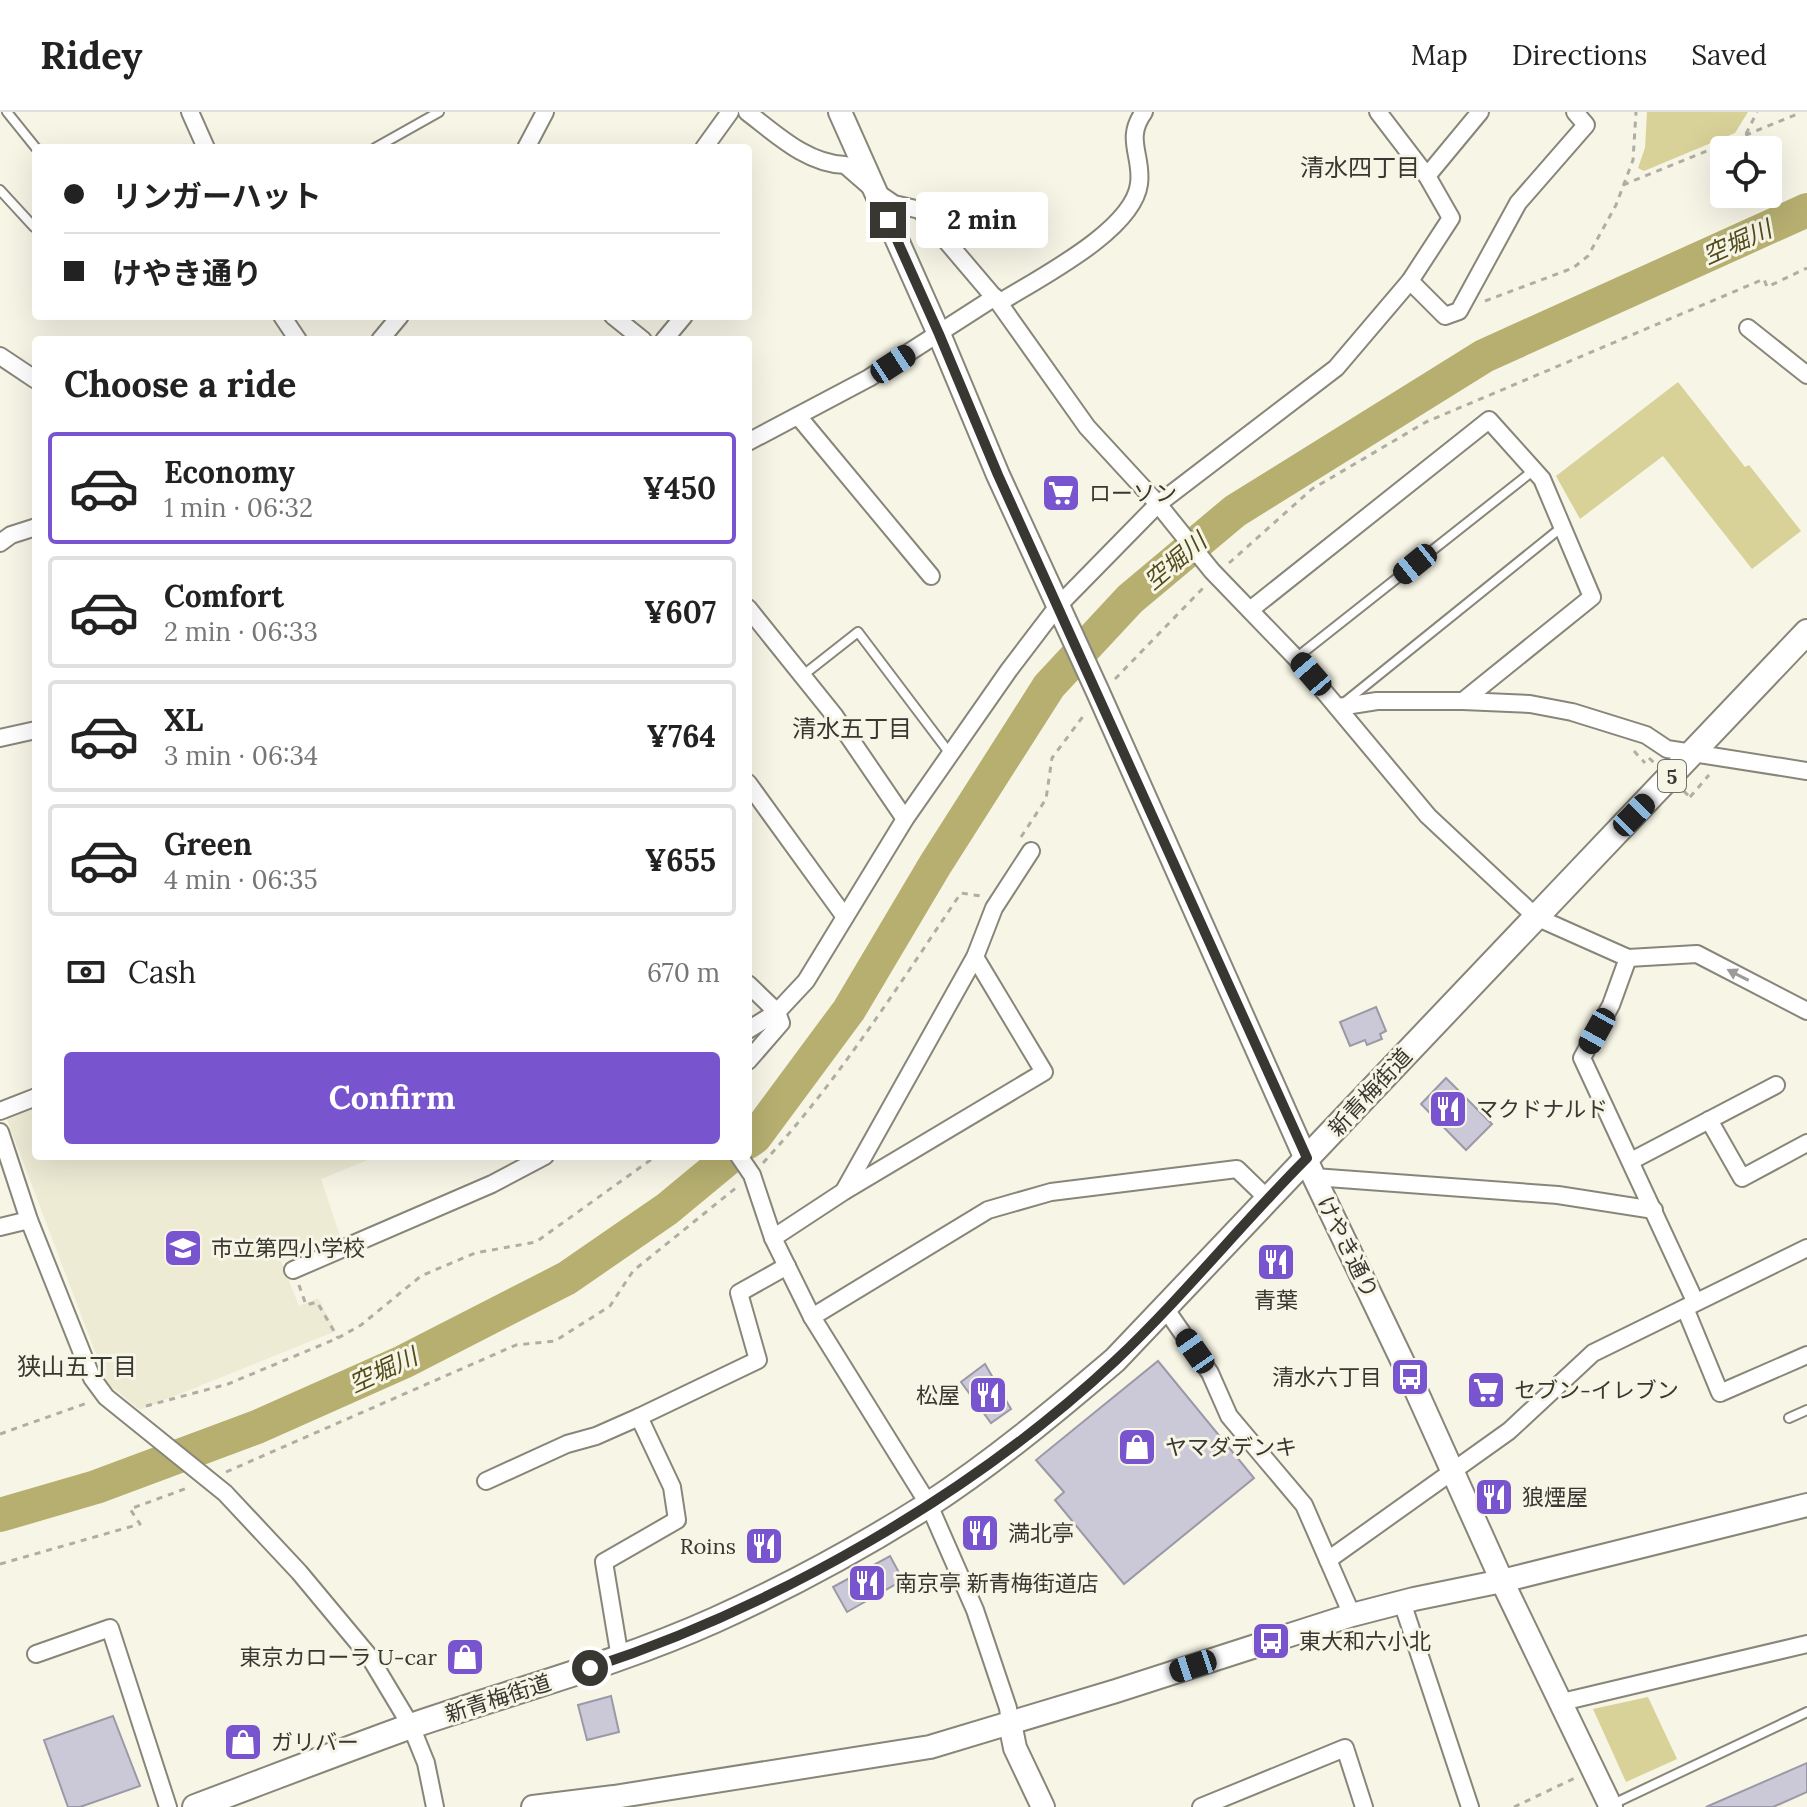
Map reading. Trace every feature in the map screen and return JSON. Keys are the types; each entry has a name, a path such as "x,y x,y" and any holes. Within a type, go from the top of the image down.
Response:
{"main road":[{"name":"新青梅街道","path":"195,1807 411,1726 620,1658 713,1621 861,1545 929,1505 1048,1417 1115,1360 1267,1198 1311,1168 1536,917 1807,632"}],"street":[{"path":"190,112 204,144"},
{"path":"707,144 730,112"},
{"path":"747,112 788,143 827,164 845,165 894,204 920,210 997,300 1087,427 1160,506 1215,574 1296,658 1428,816 1536,917 1628,958 1697,954 1807,1011"},
{"name":"けやき通り","path":"840,112 998,475 1311,1168 1502,1581 1611,1806"},
{"path":"752,440 869,378 1090,246 1121,219 1134,201 1140,182 1134,141 1135,124 1144,112"},
{"path":"752,1028 777,1012 806,981 905,819 952,756 1009,670 1160,506 1336,368 1410,281 1451,218 1427,176 1378,112"},
{"path":"1427,176 1480,112"},
{"path":"1410,281 1445,316 1459,311 1518,203 1586,125 1575,112"},
{"path":"529,144 541,114"},
{"path":"383,336 397,320"},
{"path":"618,320 638,336"},
{"path":"667,336 681,320"},
{"path":"1748,328 1807,375"},
{"path":"0,356 32,377"},
{"path":"798,416 931,576"},
{"path":"1250,610 1489,420 1542,479 1592,597 1463,701"},
{"path":"0,543 11,535 32,528"},
{"path":"752,613 834,715 905,819"},
{"path":"1339,707 1377,701 1530,704 1572,712 1646,735 1667,749 1807,771"},
{"path":"0,738 32,731"},
{"path":"752,789 845,917"},
{"path":"843,1192 975,957 994,908 1031,851"},
{"path":"773,1238 843,1192 1044,1072 975,957"},
{"path":"1628,958 1611,1005 1582,1058 1654,1210 1720,1393 1807,1355"},
{"path":"752,988 777,1012 781,1023 752,1056"},
{"path":"1631,1161 1776,1085"},
{"path":"0,1111 32,1099"},
{"path":"1709,1120 1742,1178 1807,1143"},
{"path":"0,1132 29,1220 92,1378 106,1397 123,1412 225,1493 299,1572 369,1656 411,1726 426,1763 435,1807"},
{"path":"293,1270 492,1184 537,1160"},
{"path":"742,1160 751,1173 773,1238 812,1317 929,1505 975,1610 1008,1708 1015,1748 1043,1807"},
{"path":"1311,1168 1558,1195 1654,1210"},
{"path":"812,1317 988,1210 1051,1192 1237,1169 1267,1198"},
{"path":"0,1227 29,1220"},
{"path":"1328,1560 1509,1431 1593,1353 1807,1248"},
{"path":"486,1481 567,1444 596,1436 639,1417 758,1360 739,1293 787,1266"},
{"path":"1165,1308 1210,1373 1229,1416 1304,1505 1352,1615"},
{"path":"620,1658 604,1562 677,1520 672,1487 639,1417"},
{"path":"533,1807 930,1747 1352,1615 1807,1505"},
{"path":"1402,1602 1470,1807"},
{"path":"36,1654 110,1628 168,1807"},
{"path":"1562,1702 1807,1644"},
{"path":"1201,1807 1345,1748 1364,1807"}],"lane":[{"path":"7,112 33,144"},
{"path":"382,144 439,112"},
{"path":"0,190 32,225"},
{"path":"1296,658 1534,470"},
{"path":"1339,707 1562,526"},
{"path":"802,676 858,632 952,756"},
{"path":"1789,1418 1807,1410"},
{"path":"1611,1806 1807,1712"}],"path":[{"path":"1459,311 1573,268 1588,256 1616,205 1633,160 1636,112"},
{"path":"1746,134 1757,112"},
{"path":"1623,185 1800,112"},
{"path":"1021,836 1046,799 1052,758 1098,693 1215,574 1312,489 1426,422 1764,279 1767,287 1807,268"},
{"path":"1649,758 1690,797 1712,772"},
{"path":"0,1564 140,1524 130,1509 209,1480 516,1345 555,1341 610,1306 633,1271 751,1173 799,1124 853,1053 961,893 980,897 988,885"},
{"path":"123,1412 228,1384 338,1338 361,1325 421,1276 475,1253 536,1242 650,1160"},
{"path":"293,1270 306,1305 317,1302 338,1338"},
{"path":"0,1434 106,1397"},
{"path":"1514,1807 1594,1769"}],"shaded area":[{"path":"1647,112 1748,112 1735,133 1710,136 1710,143 1644,171 1638,168 1645,148"},
{"path":"1678,382 1745,467 1749,465 1801,531 1752,569 1663,456 1580,519 1556,476"},
{"name":"市立第四小学校","path":"32,1106 32,1160 368,1160 321,1179 340,1236 281,1261 299,1306 318,1298 336,1331 140,1410 107,1383 6,1117"},
{"path":"1648,1697 1677,1759 1626,1782 1593,1709"}],"building":[{"path":"1376,1007 1386,1031 1380,1034 1382,1039 1367,1045 1365,1040 1350,1046 1340,1022"},
{"path":"1446,1078 1492,1124 1466,1150 1421,1104"},
{"path":"1158,1361 1254,1478 1124,1584 1055,1500 1064,1492 1036,1460"},
{"path":"985,1364 1011,1409 991,1423 961,1382"},
{"path":"890,1556 903,1580 847,1612 833,1587"},
{"path":"611,1696 619,1732 587,1740 578,1705"},
{"path":"113,1716 140,1786 80,1807 68,1807 44,1740"},
{"path":"1807,1763 1807,1792 1773,1807 1706,1807"}],"waterway":[{"name":"空堀川","path":"752,1139 849,1010 935,865 1049,686 1130,599 1235,511 1484,356 1807,210"},
{"name":"空堀川","path":"0,1515 96,1487 257,1427 403,1362 567,1278 667,1209 726,1160"}],"place":[{"name":"ローソン","path":"1061,493"},
{"name":"マクドナルド","path":"1448,1109"},
{"name":"市立第四小学校","path":"183,1248"},
{"name":"青葉","path":"1276,1262"},
{"name":"清水六丁目","path":"1410,1377"},
{"name":"セブン-イレブン","path":"1486,1390"},
{"name":"松屋","path":"988,1395"},
{"name":"ヤマダデンキ","path":"1137,1447"},
{"name":"狼煙屋","path":"1494,1497"},
{"name":"満北亭","path":"980,1533"},
{"name":"Roins","path":"764,1546"},
{"name":"南京亭 新青梅街道店","path":"867,1583"},
{"name":"東大和六小北","path":"1271,1641"},
{"name":"東京カローラ U-car","path":"465,1657"},
{"name":"ガリバー","path":"243,1742"}],"district":[{"name":"清水四丁目","path":"1360,167"},
{"name":"清水五丁目","path":"852,728"},
{"name":"狭山五丁目","path":"77,1366"}],"route":[{"path":"590,1668 713,1621 861,1545 929,1505 1048,1417 1115,1360 1307,1158 998,475 888,220"}]}
